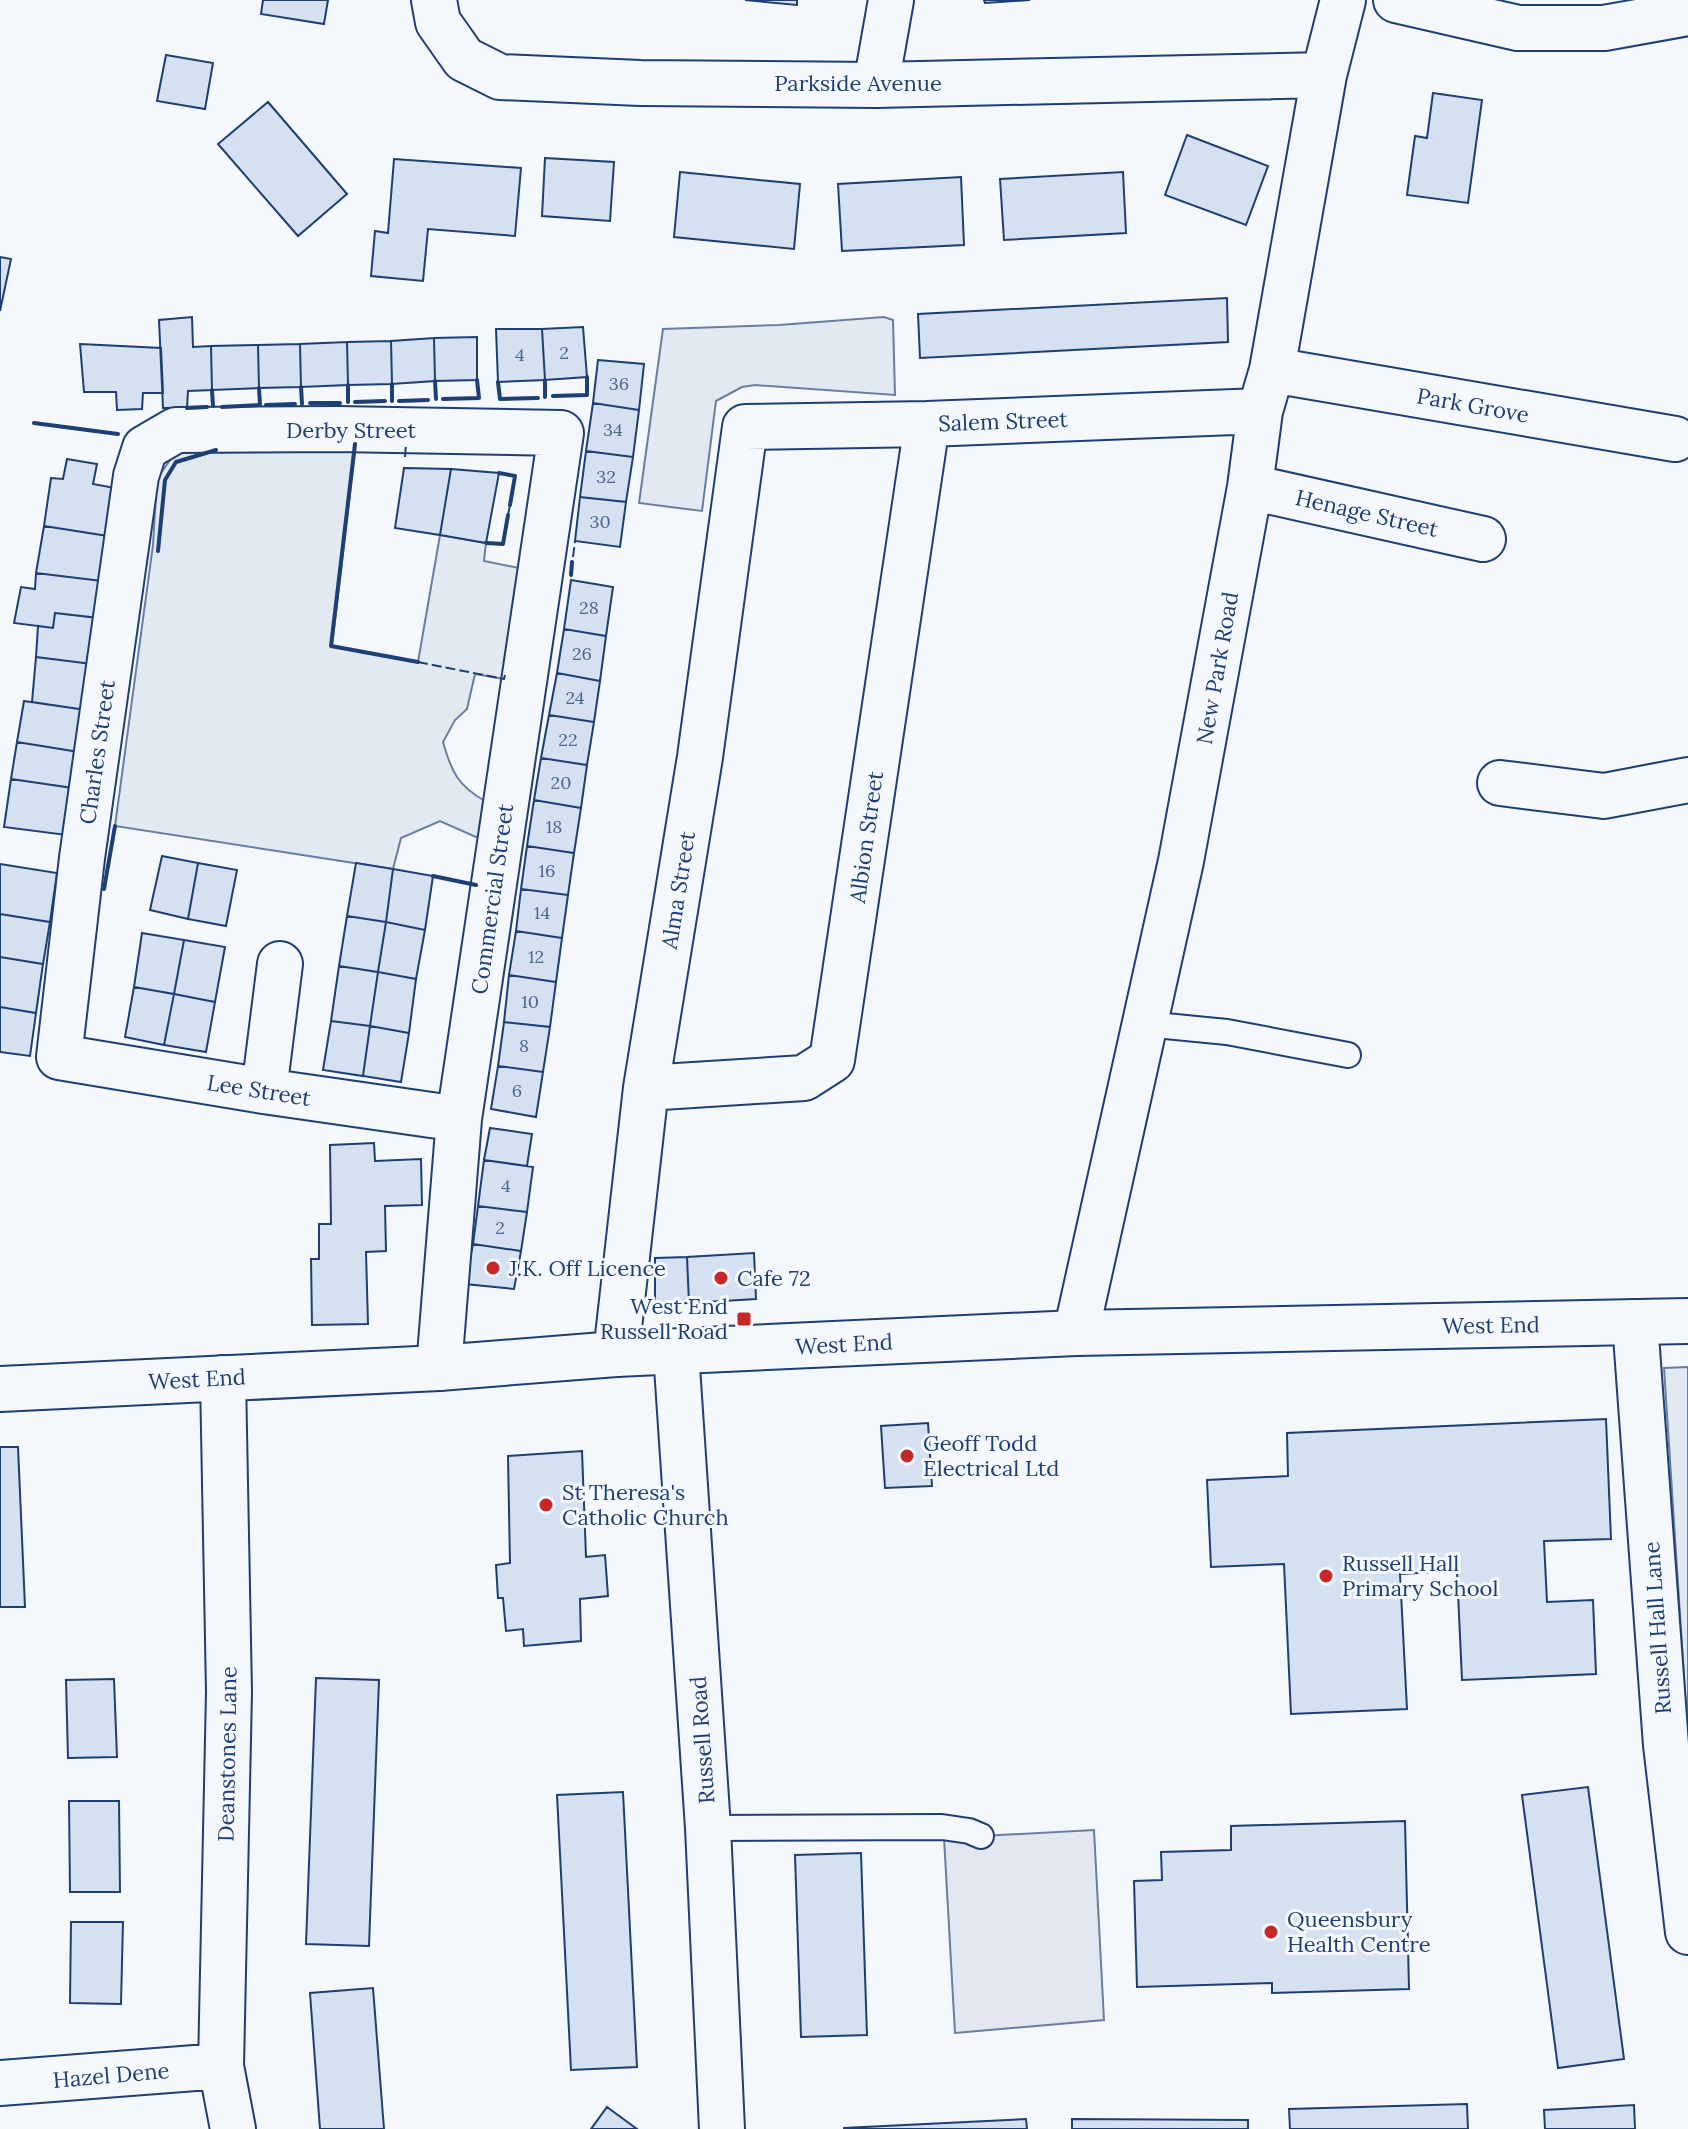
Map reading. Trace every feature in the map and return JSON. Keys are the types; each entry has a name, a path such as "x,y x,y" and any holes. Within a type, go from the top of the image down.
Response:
{"street":[{"name":"Parkside Avenue","path":"434,0 438,22 464,59 500,77 640,83 876,85 1324,75"},
{"path":"876,85 891,0"},
{"name":"New Park Road","path":"1076,1333 1181,861 1250,487 1260,411 1272,370 1324,75 1343,0"},
{"path":"1396,0 1518,28 1604,28 1688,13"},
{"name":"Park Grove","path":"1272,370 1675,439"},
{"name":"Salem Street","path":"745,427 927,424 1260,411"},
{"name":"Albion Street","path":"646,1088 804,1078 832,1060 927,424"},
{"name":"Alma Street","path":"616,1354 646,1088 700,757 745,427"},
{"name":"Derby Street","path":"145,448 176,430 561,433"},
{"name":"Commercial Street","path":"439,1368 459,1119 561,433"},
{"name":"Charles Street","path":"59,1057 82,858 136,476 145,448"},
{"name":"Henage Street","path":"1250,487 1483,539"},
{"path":"1500,783 1604,796 1688,780"},
{"path":"264,1091 280,964"},
{"name":"Lee Street","path":"59,1057 459,1119"},
{"name":"West End","path":"0,1389 439,1368 616,1354 1076,1333 1688,1321"},
{"name":"Russell Hall Lane","path":"1635,1322 1666,1745 1688,1932"},
{"name":"Russell Road","path":"676,1352 708,1828 722,2129"},
{"name":"Deanstones Lane","path":"223,1378 229,1692 221,2066 233,2129"},
{"name":"Hazel Dene","path":"0,2083 221,2066"}],"lane":[{"path":"1145,1024 1227,1032 1348,1055"},
{"path":"708,1828 942,1827 981,1836"}],"shaded area":[{"path":"884,317 893,320 895,395 755,385 742,387 716,401 702,511 639,503 663,329"},
{"path":"356,442 332,646 418,662 440,535 486,543 484,561 524,569 504,679 475,674 467,709 455,720 443,742 457,777 468,790 485,801 485,841 440,821 401,838 393,869 115,826 153,545 157,479 172,457 193,448"},
{"path":"1688,1367 1688,1738 1664,1368"},
{"path":"1094,1830 1104,2020 955,2033 944,1838"}],"building":[{"path":"263,0 328,0 324,24 261,14"},
{"path":"745,0 797,0 797,5"},
{"path":"984,0 1030,0 985,3"},
{"path":"166,55 213,63 205,109 157,101"},
{"path":"1433,93 1482,100 1468,203 1407,195 1415,136 1427,138"},
{"path":"268,102 347,194 298,236 218,144"},
{"path":"1187,135 1268,166 1246,225 1165,195"},
{"path":"545,158 614,162 610,221 542,216"},
{"path":"394,159 521,168 515,236 428,229 423,281 371,276 375,231 388,233"},
{"path":"680,172 800,184 794,249 674,237"},
{"path":"1123,172 1126,233 1004,240 1000,179"},
{"path":"961,177 964,245 842,251 838,184"},
{"path":"0,257 11,259 0,311"},
{"path":"1227,298 1228,342 920,358 918,314"},
{"path":"192,317 193,347 211,346 212,390 188,391 187,408 163,408 159,320"},
{"path":"583,327 587,377 545,380 542,329"},
{"path":"496,329 542,329 545,380 498,382"},
{"path":"477,337 477,380 435,381 434,338"},
{"path":"434,338 435,381 392,384 391,341"},
{"path":"391,341 392,384 348,385 347,342"},
{"path":"347,342 348,385 301,387 300,344"},
{"path":"80,344 161,348 163,393 143,393 142,409 117,410 116,392 84,392"},
{"path":"300,344 301,387 259,388 258,345"},
{"path":"258,345 259,388 212,390 211,346"},
{"path":"598,360 644,364 639,410 593,403"},
{"path":"593,403 639,410 633,457 586,451"},
{"path":"586,451 633,457 626,502 580,497"},
{"path":"67,459 97,464 93,484 115,488 108,536 44,526 51,478 63,479"},
{"path":"404,468 451,469 440,535 395,528"},
{"path":"451,469 499,473 486,543 440,535"},
{"path":"580,497 626,502 620,547 575,541"},
{"path":"44,526 108,536 102,581 36,573"},
{"path":"36,573 102,581 98,618 55,613 53,628 14,623 21,587 35,589"},
{"path":"571,580 613,587 606,636 564,629"},
{"path":"55,613 98,618 92,664 36,657 38,626 53,628"},
{"path":"564,629 606,636 600,681 557,673"},
{"path":"36,657 92,664 86,710 32,702"},
{"path":"557,673 600,681 594,722 549,715"},
{"path":"24,701 86,710 79,752 17,742"},
{"path":"549,715 594,722 587,765 541,758"},
{"path":"17,742 79,752 73,788 11,779"},
{"path":"541,758 587,765 581,808 534,800"},
{"path":"11,779 73,788 66,835 4,827"},
{"path":"534,800 581,808 574,853 527,846"},
{"path":"527,846 574,853 568,895 521,889"},
{"path":"162,856 198,863 188,919 150,910"},
{"path":"198,863 237,870 226,926 188,919"},
{"path":"356,863 393,869 386,922 347,916"},
{"path":"0,864 57,873 50,922 0,914"},
{"path":"393,869 433,876 425,930 386,922"},
{"path":"521,889 568,895 562,938 516,931"},
{"path":"0,914 50,922 43,964 0,957"},
{"path":"347,916 386,922 378,972 339,966"},
{"path":"386,922 425,930 416,979 378,972"},
{"path":"516,931 562,938 556,982 509,975"},
{"path":"142,933 184,940 174,994 134,987"},
{"path":"184,940 225,947 215,1002 174,994"},
{"path":"0,957 43,964 36,1013 0,1007"},
{"path":"339,966 378,972 370,1026 331,1021"},
{"path":"378,972 416,979 409,1033 370,1026"},
{"path":"509,975 556,982 550,1027 504,1022"},
{"path":"134,987 174,994 164,1045 125,1037"},
{"path":"174,994 215,1002 206,1052 164,1045"},
{"path":"0,1007 36,1013 30,1056 0,1052"},
{"path":"331,1021 370,1026 363,1076 323,1070"},
{"path":"504,1022 550,1027 543,1072 498,1066"},
{"path":"370,1026 409,1033 401,1082 363,1076"},
{"path":"498,1066 543,1072 536,1117 491,1109"},
{"path":"490,1128 532,1134 527,1166 484,1160"},
{"path":"374,1143 375,1161 421,1159 422,1205 385,1206 386,1251 366,1252 368,1324 312,1325 311,1259 319,1259 319,1224 331,1224 330,1145"},
{"path":"484,1160 533,1167 527,1212 478,1206"},
{"path":"478,1206 527,1212 521,1251 473,1244"},
{"name":"J.K. Off Licence","path":"473,1244 521,1251 514,1289 465,1284"},
{"name":"Cafe 72","path":"754,1253 756,1299 689,1303 687,1257"},
{"path":"687,1257 689,1303 655,1304 655,1258"},
{"path":"1606,1419 1611,1539 1544,1541 1547,1602 1593,1600 1596,1674 1462,1680 1457,1571 1400,1574 1407,1709 1291,1714 1284,1564 1211,1567 1207,1480 1288,1476 1287,1433"},
{"name":"Geoff Todd Electrical Ltd","path":"928,1423 932,1486 885,1488 881,1426"},
{"path":"0,1447 18,1447 25,1607 0,1607"},
{"name":"St Theresa's Catholic Church","path":"582,1451 586,1557 605,1555 608,1596 580,1599 581,1641 524,1646 523,1629 506,1631 503,1598 498,1598 496,1565 510,1563 508,1456"},
{"path":"316,1678 379,1680 369,1946 306,1944"},
{"path":"114,1679 117,1757 68,1758 66,1680"},
{"path":"1588,1787 1624,2059 1558,2068 1522,1795"},
{"path":"623,1792 637,2067 571,2070 557,1795"},
{"path":"69,1801 119,1801 120,1892 70,1892"},
{"name":"Queensbury Health Centre","path":"1405,1821 1409,1989 1272,1993 1272,1983 1137,1987 1134,1881 1162,1880 1161,1852 1231,1850 1231,1826"},
{"path":"861,1853 867,2035 801,2037 795,1855"},
{"path":"71,1922 123,1922 121,2004 70,2003"},
{"path":"373,1988 384,2129 320,2129 310,1993"},
{"path":"1467,2104 1468,2129 1290,2129 1289,2109"},
{"path":"1634,2105 1635,2129 1545,2129 1544,2110"},
{"path":"607,2107 637,2129 591,2129"},
{"path":"1026,2119 1027,2129 844,2129 844,2128"},
{"path":"1072,2119 1248,2120 1248,2129 1072,2129"}],"fence":[{"path":"405,457 406,444"},
{"path":"508,515 510,505"},
{"path":"573,557 575,541"},
{"path":"418,662 504,679 505,675"}],"wall":[{"path":"553,396 587,395 587,377"},
{"path":"443,399 479,398 477,380"},
{"path":"545,380 545,397"},
{"path":"435,381 436,399"},
{"path":"498,382 500,399 538,398"},
{"path":"392,384 392,401"},
{"path":"348,385 348,402"},
{"path":"301,387 302,404"},
{"path":"222,407 260,405 259,388"},
{"path":"212,390 213,406"},
{"path":"399,401 428,400"},
{"path":"355,402 385,401"},
{"path":"310,403 340,403"},
{"path":"266,405 295,404"},
{"path":"187,408 207,407"},
{"path":"34,423 118,434"},
{"path":"355,444 331,646 418,662"},
{"path":"158,551 165,480 176,462 216,450"},
{"path":"499,473 515,476 510,505"},
{"path":"486,543 503,544 508,515"},
{"path":"571,575 572,562"},
{"path":"104,889 115,826"},
{"path":"433,876 476,885"}],"place":[{"name":"J.K. Off Licence","path":"493,1268"},
{"name":"Cafe 72","path":"721,1278"},
{"name":"West End Russell Road","path":"744,1319"},
{"name":"Geoff Todd Electrical Ltd","path":"907,1456"},
{"name":"St Theresa's Catholic Church","path":"546,1505"},
{"name":"Russell Hall Primary School","path":"1326,1576"},
{"name":"Queensbury Health Centre","path":"1271,1932"}]}
